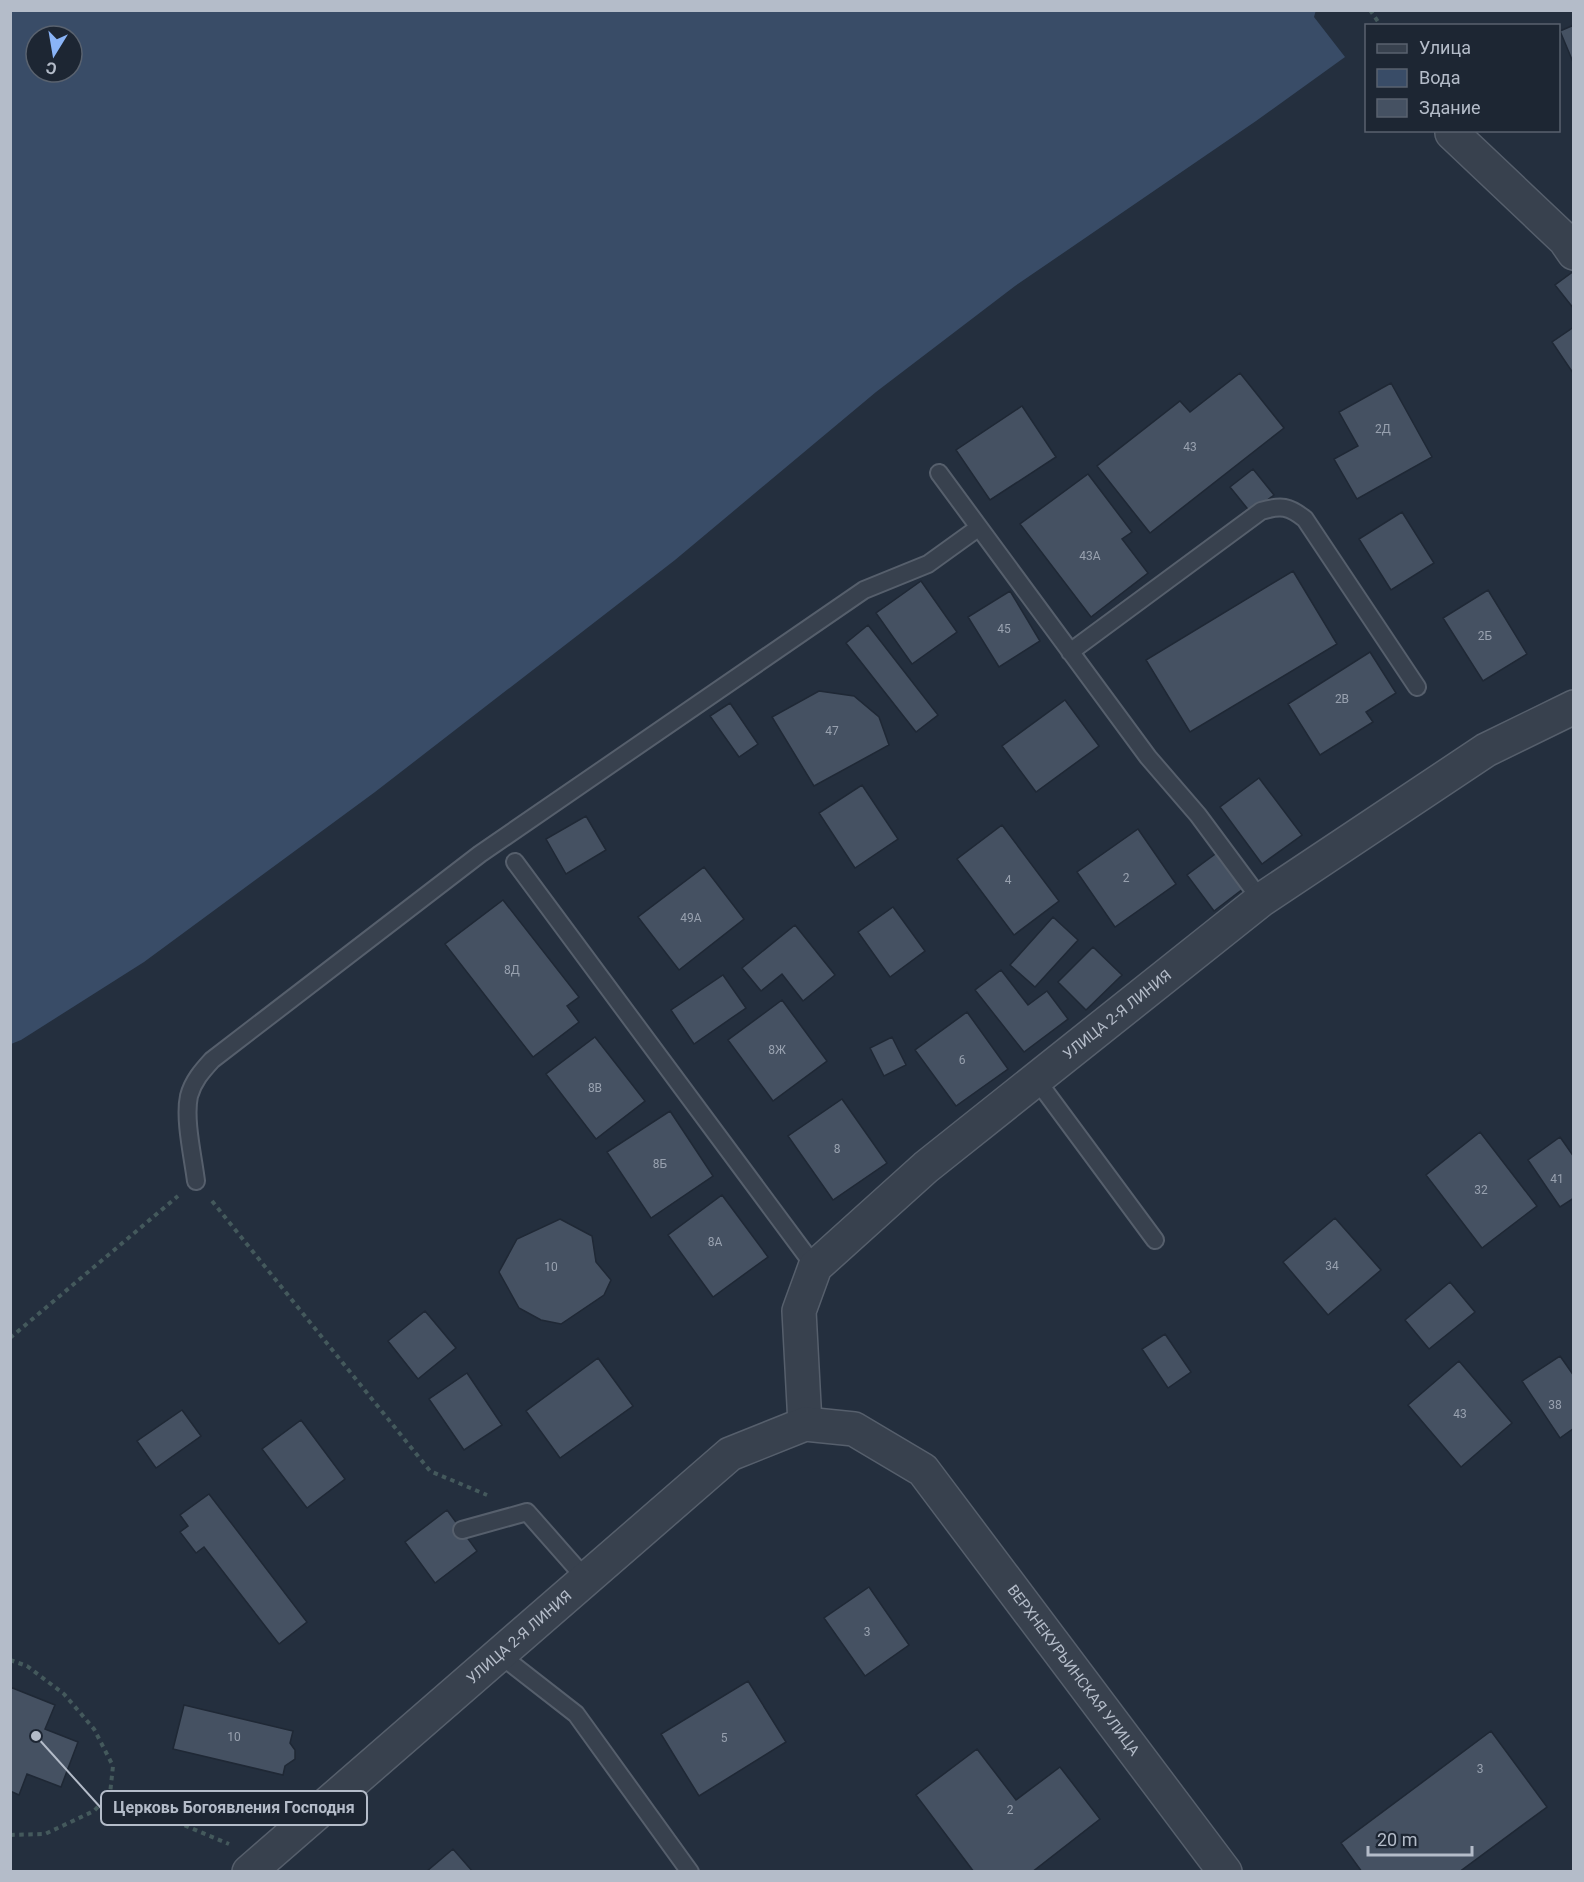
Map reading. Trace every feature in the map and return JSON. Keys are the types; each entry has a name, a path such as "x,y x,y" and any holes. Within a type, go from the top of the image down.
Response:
{"street":[{"path":"1452,133 1565,240 1574,253"},
{"name":"УЛИЦА 2-Я ЛИНИЯ","path":"805,1424 800,1311 815,1267 926,1167 1261,900 1486,750 1574,707"},
{"name":"УЛИЦА 2-Я ЛИНИЯ","path":"251,1870 730,1454 805,1424 854,1429 923,1470"},
{"name":"ВЕРХНЕКУРЬИНСКАЯ УЛИЦА","path":"923,1470 1225,1872"}],"lane":[{"path":"939,473 1148,757 1198,815 1261,900"},
{"path":"1070,652 1261,511 1275,507 1292,509 1305,519 1417,687"},
{"path":"196,1181 189,1122 189,1096 198,1075 212,1060 480,854 864,590 928,564 978,528"},
{"path":"515,862 815,1267"},
{"path":"1036,1079 1155,1240"},
{"path":"462,1530 527,1512 586,1579"},
{"path":"500,1654 576,1714 690,1872"}],"path":[{"path":"1371,10 1379,24"},
{"path":"10,1338 196,1181 430,1471 527,1512"},
{"path":"10,1660 27,1666 64,1694 94,1729 113,1767 110,1794 94,1811 45,1834 10,1834"},
{"path":"110,1794 228,1843 251,1870"}],"water":[{"path":"11,10 1316,10 1314,17 1345,57 1256,121 1015,286 876,392 675,560 375,792 144,962 21,1040 11,1044"}],"building":[{"path":"1574,25 1574,62 1573,62 1560,31"},
{"path":"1574,271 1574,309 1555,285"},
{"path":"1574,327 1574,373 1573,373 1552,342"},
{"path":"1240,373 1284,428 1150,533 1097,466 1180,401 1190,412"},
{"path":"1391,383 1432,457 1357,499 1334,459 1358,446 1339,412"},
{"path":"1022,406 1056,457 990,500 956,450"},
{"path":"1253,469 1274,495 1251,513 1230,487"},
{"path":"1088,474 1132,532 1122,539 1148,573 1091,617 1020,524"},
{"path":"1402,512 1434,563 1391,590 1359,539"},
{"path":"1293,571 1337,644 1190,732 1146,660"},
{"path":"921,581 957,632 912,664 876,613"},
{"path":"1488,590 1527,654 1483,681 1443,618"},
{"path":"1010,591 1040,641 999,667 968,617"},
{"path":"868,625 938,715 916,732 846,643"},
{"path":"1370,652 1396,693 1366,712 1373,722 1320,755 1288,704"},
{"path":"819,691 854,696 879,717 889,745 814,786 772,717"},
{"path":"1065,700 1099,746 1036,792 1002,746"},
{"path":"730,703 758,744 739,757 710,716"},
{"path":"1259,778 1302,835 1262,864 1220,807"},
{"path":"862,785 898,839 855,868 819,813"},
{"path":"586,816 606,850 566,874 546,839"},
{"path":"1002,825 1059,901 1014,935 957,859"},
{"path":"1138,829 1176,884 1115,927 1077,872"},
{"path":"1222,849 1248,885 1214,911 1187,875"},
{"path":"704,867 744,919 679,970 638,917"},
{"path":"503,900 579,997 567,1006 579,1022 533,1057 445,944"},
{"path":"893,907 925,951 890,977 858,932"},
{"path":"1053,917 1078,940 1035,987 1010,965"},
{"path":"795,925 835,975 803,1001 782,974 761,991 742,968"},
{"path":"1093,947 1122,975 1086,1010 1058,982"},
{"path":"1001,970 1028,1005 1047,991 1068,1019 1024,1052 975,990"},
{"path":"723,975 746,1008 694,1044 671,1010"},
{"path":"782,1000 827,1061 773,1101 728,1040"},
{"path":"967,1012 1008,1069 956,1106 915,1050"},
{"path":"595,1037 645,1101 596,1139 546,1074"},
{"path":"892,1037 906,1065 884,1076 870,1048"},
{"path":"842,1099 887,1163 833,1200 788,1136"},
{"path":"670,1111 713,1176 651,1218 607,1152"},
{"path":"1480,1132 1537,1206 1482,1248 1426,1175"},
{"path":"1560,1137 1574,1157 1574,1198 1560,1207 1528,1160"},
{"path":"722,1195 768,1257 713,1297 668,1235"},
{"path":"1335,1218 1381,1270 1328,1315 1283,1262"},
{"path":"560,1219 592,1236 596,1262 611,1280 604,1295 561,1324 541,1320 519,1308 499,1272 517,1239"},
{"path":"1450,1282 1475,1312 1429,1349 1405,1320"},
{"path":"425,1311 456,1348 418,1379 388,1341"},
{"path":"1165,1334 1191,1372 1168,1388 1142,1349"},
{"path":"1560,1356 1574,1376 1574,1428 1560,1438 1522,1381"},
{"path":"598,1358 633,1406 560,1458 526,1411"},
{"path":"1459,1361 1512,1423 1461,1467 1408,1405"},
{"path":"467,1373 502,1425 464,1450 429,1399"},
{"path":"182,1410 201,1436 156,1468 137,1441"},
{"path":"301,1420 345,1479 307,1508 262,1449"},
{"path":"209,1494 307,1622 279,1644 204,1547 196,1553 180,1532 188,1526 180,1515"},
{"path":"447,1510 477,1551 435,1583 405,1542"},
{"path":"869,1587 909,1645 865,1676 824,1618"},
{"path":"748,1681 786,1742 699,1796 661,1734"},
{"path":"10,1687 55,1705 45,1729 78,1742 61,1787 27,1774 19,1795 10,1791"},
{"path":"184,1705 293,1731 290,1743 295,1750 295,1759 285,1766 283,1775 173,1749"},
{"path":"1491,1731 1547,1807 1459,1872 1362,1872 1341,1843"},
{"path":"977,1749 1016,1800 1060,1767 1100,1819 1032,1872 974,1872 916,1795"},
{"path":"453,1849 473,1872 426,1872"}],"place":[{"name":"Церковь Богоявления Господня","path":"36,1736"}]}
